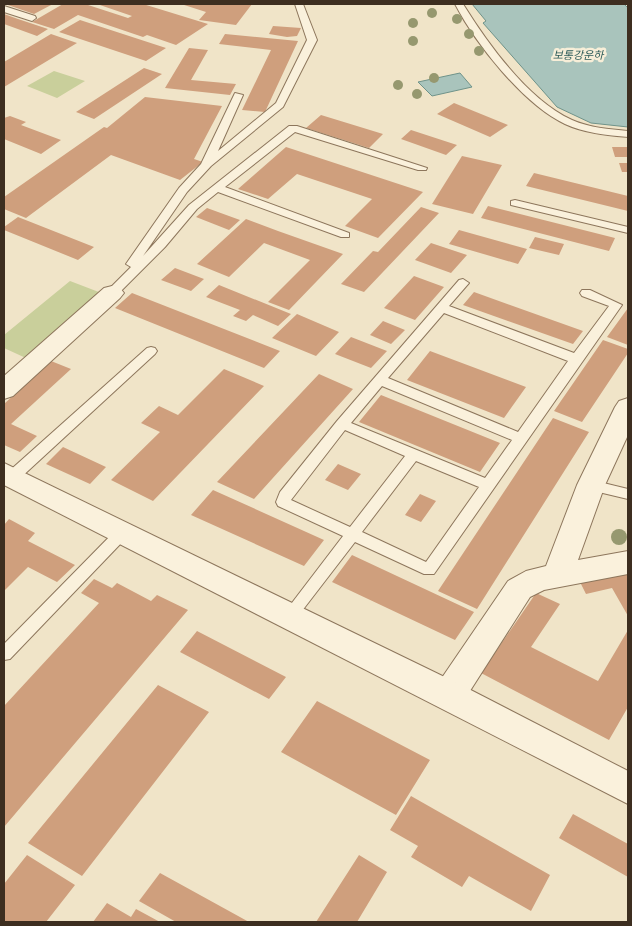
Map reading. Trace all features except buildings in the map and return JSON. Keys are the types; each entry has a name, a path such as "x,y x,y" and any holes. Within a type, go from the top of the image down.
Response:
{"street":[{"path":"4,390 112,293"},
{"path":"558,574 591,485 628,407"},
{"path":"8,475 449,695 628,788"},
{"path":"449,695 519,589 536,579 628,563"}],"lane":[{"path":"112,293 183,190 206,165 280,105 312,40 299,4"},
{"path":"459,4 500,61 525,88 561,118 582,127 628,134"},
{"path":"4,9 32,18"},
{"path":"206,165 238,95"},
{"path":"112,293 161,245 193,207 293,128 422,168"},
{"path":"217,188 346,235"},
{"path":"515,203 628,230"},
{"path":"463,283 286,492 284,502 430,570 490,486 576,359 616,305 586,293"},
{"path":"442,308 576,359"},
{"path":"8,475 151,351"},
{"path":"380,380 522,439"},
{"path":"342,424 490,486"},
{"path":"290,616 413,455"},
{"path":"591,485 628,494"},
{"path":"4,654 122,532"}],"green space":[{"path":"54,71 85,81 57,98 27,86"},
{"path":"70,281 104,294 28,359 4,348 4,335"}],"water":[{"name":"보통강운하","path":"472,4 624,4 628,8 628,127 591,123 557,107 483,23 486,21"},
{"path":"460,73 472,87 432,96 418,82"}]}
